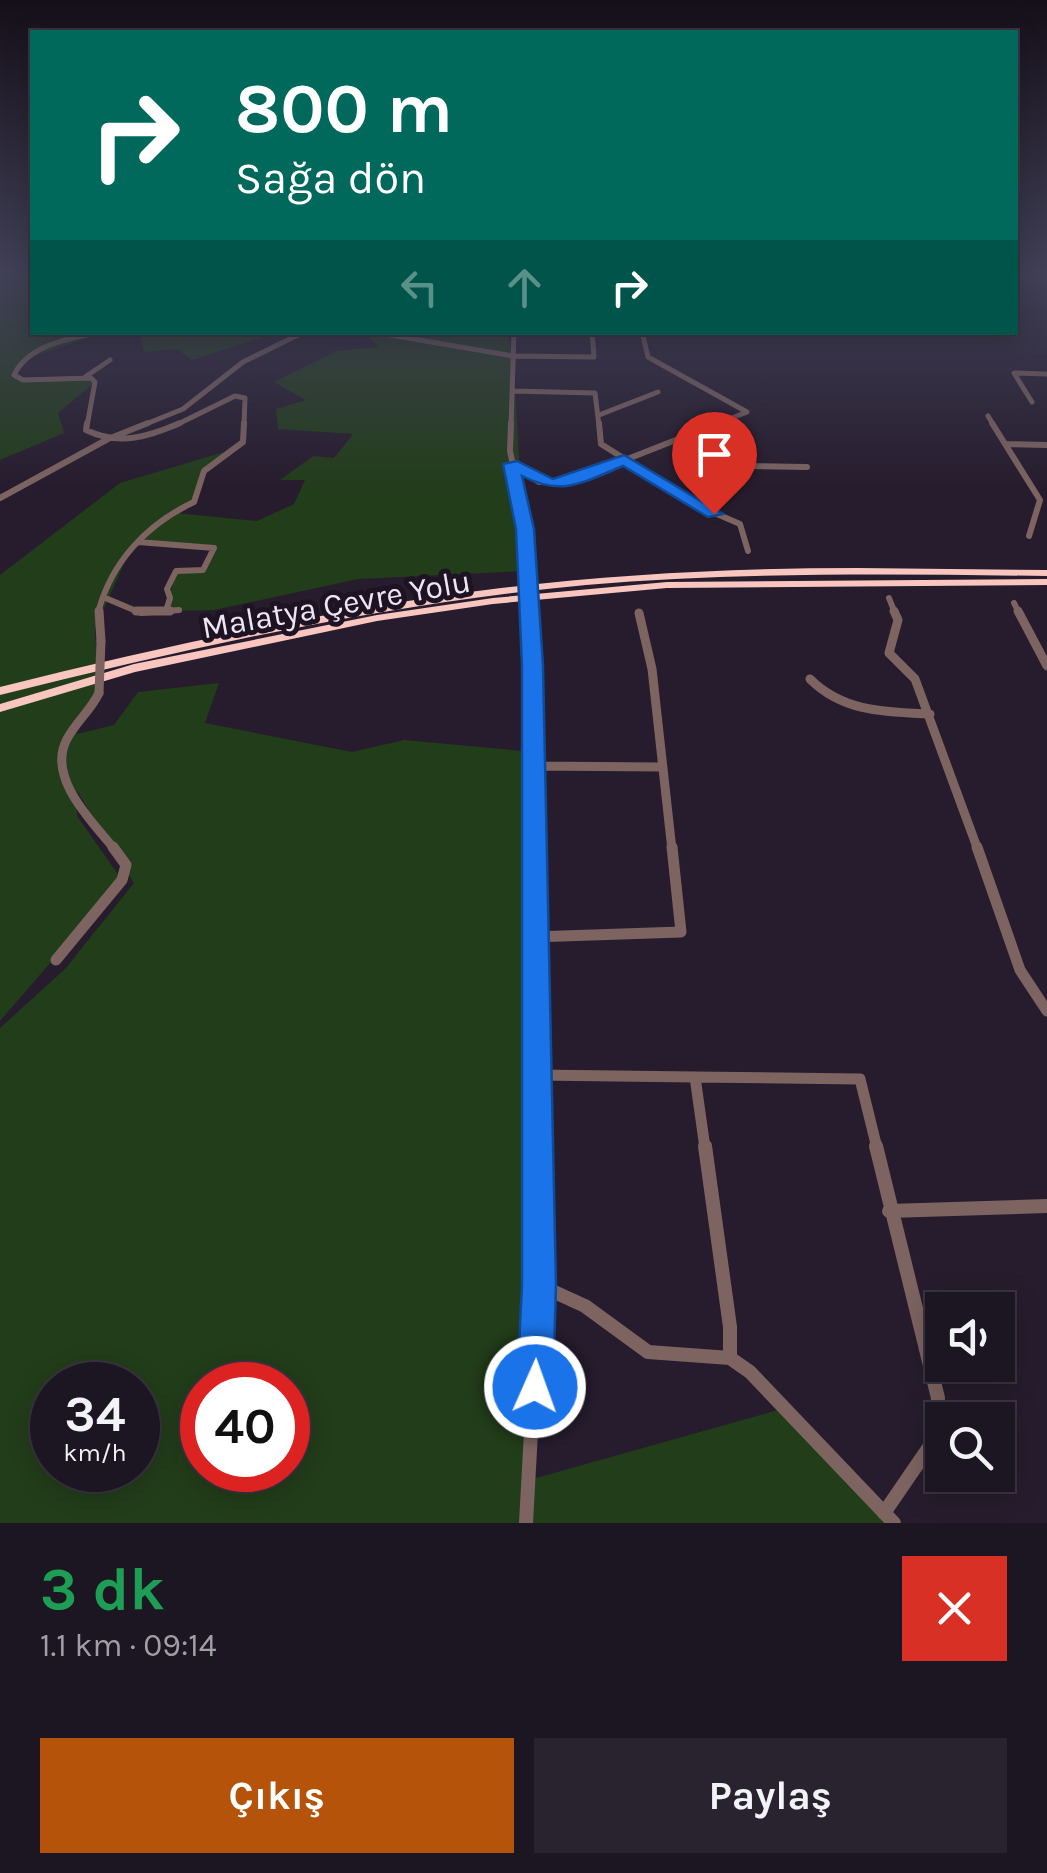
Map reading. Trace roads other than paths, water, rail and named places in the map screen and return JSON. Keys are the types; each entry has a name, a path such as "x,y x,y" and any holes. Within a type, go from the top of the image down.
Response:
{"highway":[{"name":"Malatya Çevre Yolu","path":"0,690 252,630 492,592 669,576 1047,573"},
{"name":"Malatya Çevre Yolu","path":"0,708 134,668 377,618 493,601 667,584 1047,582"}],"street":[{"path":"50,347 21,360 14,372 16,378 85,377 96,382 86,430 108,439 161,432 236,396 246,398 244,442 204,470 194,502 162,518 138,542 94,614 95,629 102,641 99,693 68,738 62,766 68,784 126,865 122,880 56,960"},
{"path":"1,496 108,439 183,409 243,362 273,347"},
{"path":"461,347 513,356 594,357 593,347"},
{"path":"513,347 511,464 522,508 533,766 539,1285 526,1523"},
{"path":"511,464 550,484 569,482 748,412 648,357 646,347"},
{"path":"85,377 110,360"},
{"path":"1032,402 1014,372 1047,374"},
{"path":"512,391 598,395 600,444 703,508 740,524 748,551"},
{"path":"599,415 658,392"},
{"path":"988,416 1040,500 1029,536"},
{"path":"692,434 752,466 806,467"},
{"path":"1006,444 1047,445"},
{"path":"138,542 214,548 204,570 176,571 167,589 170,598 166,611"},
{"path":"103,597 141,613 180,610"},
{"path":"889,598 898,620 889,653 914,679 930,714 1020,970 1047,1011"},
{"path":"1014,603 1047,666"},
{"path":"534,937 681,932 652,669 639,614"},
{"path":"810,679 819,690 863,710 930,714"},
{"path":"533,766 662,767"},
{"path":"536,1075 864,1074 890,1210 938,1398 934,1440 889,1518 750,1372 730,1358 648,1352 585,1306 539,1285"},
{"path":"695,1077 730,1326 730,1358"},
{"path":"890,1210 1047,1206"}]}
